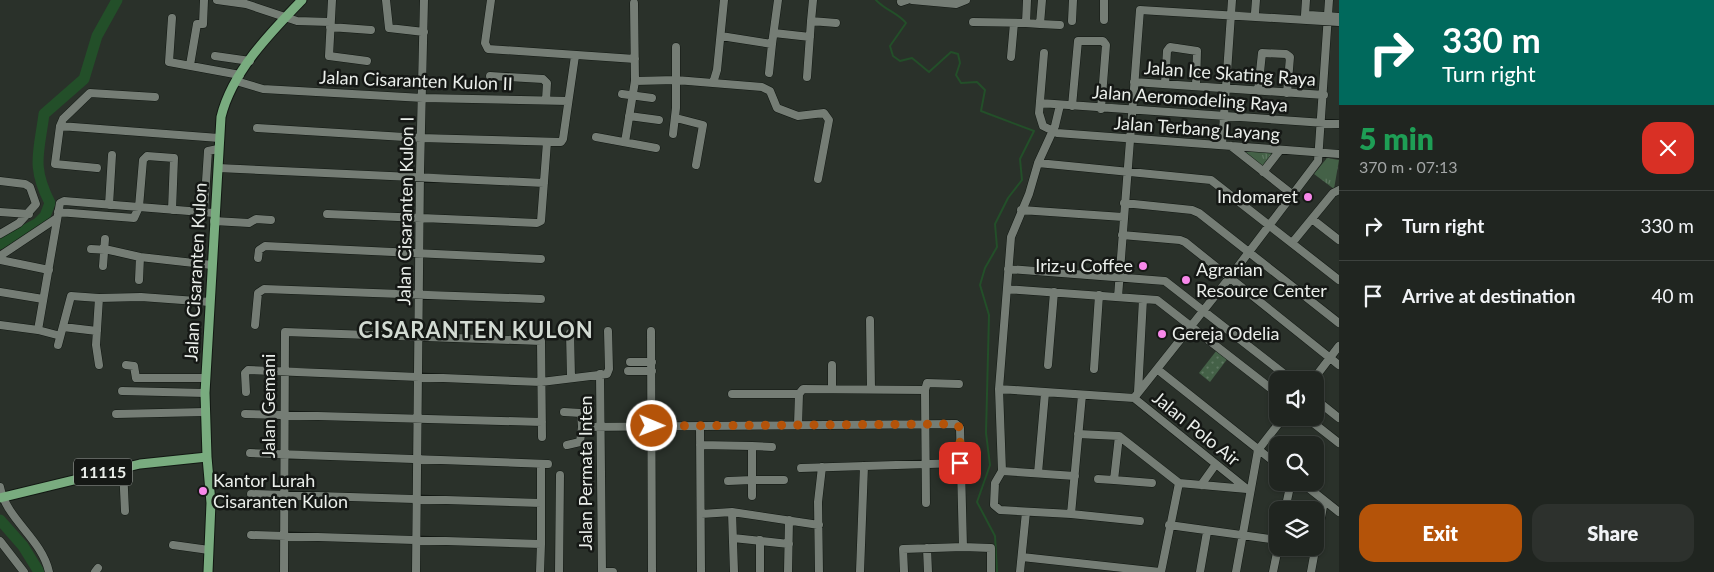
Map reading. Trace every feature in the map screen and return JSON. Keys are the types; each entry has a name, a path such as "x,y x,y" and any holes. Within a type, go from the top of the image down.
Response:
{"main road":[{"name":"Jalan Cisaranten Kulon","path":"208,572 212,503 207,457 205,393 218,149 224,102 250,61 285,17 302,0"},
{"name":"11115","path":"1,498 123,468 207,457"}],"street":[{"path":"190,65 197,24 203,24 204,0"},
{"path":"217,0 246,4 297,21 371,30"},
{"path":"332,0 329,56 367,61"},
{"path":"386,0 389,28 424,32"},
{"name":"Jalan Cisaranten Kulon I","path":"416,572 416,419 424,0"},
{"path":"491,0 485,43 488,49 635,59"},
{"path":"713,83 717,70 724,0"},
{"path":"769,73 778,0"},
{"path":"807,77 813,0"},
{"path":"912,0 956,4 966,0"},
{"path":"1026,23 1027,0"},
{"path":"1040,24 1042,0"},
{"path":"1072,22 1073,0"},
{"path":"1104,0 1104,20"},
{"path":"1232,0 1229,15 1225,117 1227,146 1293,195"},
{"path":"1255,13 1256,0"},
{"path":"1305,15 1306,0"},
{"path":"1136,395 1313,170 1320,152 1329,0"},
{"path":"625,142 635,81 634,3"},
{"path":"1118,297 1126,172 1140,10 1328,19 1339,17"},
{"path":"1212,10 1229,15 1255,13 1305,15 1339,22"},
{"name":"Jalan Cisaranten Kulon II","path":"172,18 168,61 238,78 263,89 423,98 568,100"},
{"path":"810,21 836,23"},
{"path":"972,22 1060,24"},
{"path":"1011,57 1014,23"},
{"path":"774,33 810,37"},
{"path":"721,36 772,44"},
{"path":"1072,106 1078,41 1103,42 1106,45 1102,109"},
{"path":"1165,84 1167,51 1170,47 1197,51 1196,86"},
{"path":"673,134 676,118 676,48"},
{"path":"1044,53 1040,103 1041,122 1052,132"},
{"path":"1258,91 1262,53 1286,54 1290,57 1287,93"},
{"path":"215,56 250,61"},
{"path":"257,128 421,138 561,142 564,139 575,56"},
{"path":"490,76 543,79 548,84 546,100"},
{"path":"635,81 676,80 768,88 777,108 798,116 820,112 828,116 818,179"},
{"name":"Jalan Ice Skating Raya","path":"1134,82 1324,95"},
{"path":"97,168 55,164 60,126 63,119 90,93 155,96"},
{"path":"622,94 652,98"},
{"name":"Jalan Aeromodeling Raya","path":"1040,103 1102,109 1339,124"},
{"path":"1060,105 1052,132 1038,163 1029,194 1011,237 999,390 1002,471 993,492 995,508 1140,522"},
{"path":"629,116 658,120"},
{"path":"676,118 703,125 696,165"},
{"path":"60,126 219,138"},
{"name":"Jalan Terbang Layang","path":"1052,132 1129,140 1339,154"},
{"path":"596,137 656,148"},
{"path":"327,214 537,223 540,220 547,142"},
{"path":"204,212 208,151 218,149"},
{"path":"1264,172 1280,150"},
{"path":"0,258 57,215 132,219 139,207 144,157 175,154 172,210"},
{"path":"108,205 112,155"},
{"path":"1038,163 1210,180 1339,280"},
{"path":"218,168 544,183"},
{"path":"0,181 25,184 30,187 36,204 29,214 0,234"},
{"path":"1292,243 1337,193"},
{"path":"38,330 59,205 64,201 204,212 214,217 249,223 256,219 272,220"},
{"path":"1124,203 1192,210 1249,252 1336,321 1339,312"},
{"path":"1021,210 1123,217"},
{"path":"0,212 29,214"},
{"path":"1312,219 1339,240"},
{"path":"1122,235 1180,240 1230,277 1339,365"},
{"path":"103,266 105,239"},
{"path":"15,263 18,246"},
{"path":"258,258 259,250 265,246 541,259"},
{"path":"91,249 104,249 140,257 212,265"},
{"path":"139,280 140,257"},
{"path":"0,258 49,270"},
{"path":"1008,269 1165,281 1281,371"},
{"path":"255,324 258,293 264,289 541,299"},
{"path":"1007,289 1157,300 1269,387"},
{"path":"0,292 44,299"},
{"path":"1048,365 1054,292"},
{"path":"58,345 71,296 99,298 141,297 210,302"},
{"path":"1094,370 1099,296"},
{"path":"99,298 96,346 99,365"},
{"path":"1136,395 1143,299"},
{"path":"870,320 871,389"},
{"path":"0,325 38,330 57,335"},
{"path":"63,327 97,331"},
{"path":"246,392 244,373 248,370 541,382 600,374 609,372 608,330"},
{"name":"Jalan Gemani","path":"284,572 284,335 287,331 418,335"},
{"path":"651,331 652,572"},
{"path":"570,333 570,377"},
{"path":"418,335 542,342 542,437"},
{"path":"1319,371 1339,346"},
{"path":"630,362 652,362"},
{"path":"126,365 134,366 136,378 206,378"},
{"path":"832,365 832,389"},
{"path":"1157,369 1269,458"},
{"path":"628,371 652,371"},
{"name":"Jalan Permata Inten","path":"600,374 602,572"},
{"path":"926,503 925,390 927,383 959,384"},
{"path":"798,425 799,394 803,389 925,390"},
{"name":"Jalan Polo Air","path":"999,390 1082,395 1136,395 1216,464 1249,489"},
{"path":"122,391 205,393"},
{"path":"1038,474 1045,393"},
{"path":"732,394 799,394"},
{"path":"1071,514 1082,395"},
{"path":"1324,406 1339,418"},
{"path":"116,414 205,412"},
{"path":"564,412 581,412 580,442 567,445"},
{"path":"245,414 542,422"},
{"path":"582,427 926,424 958,426 963,547"},
{"path":"1236,572 1244,534 1249,489 1258,450 1277,426"},
{"path":"1317,426 1339,443"},
{"path":"700,427 701,572"},
{"path":"1078,434 1119,436 1179,483 1249,489"},
{"path":"1114,480 1119,436"},
{"path":"700,445 772,447"},
{"path":"752,446 752,496"},
{"path":"250,453 545,464 540,503 540,572"},
{"path":"801,468 960,463"},
{"path":"1201,485 1216,464"},
{"path":"860,572 864,466"},
{"path":"818,572 818,502 822,467"},
{"path":"123,468 124,512"},
{"path":"1002,471 1075,476"},
{"path":"559,572 560,475"},
{"path":"1098,479 1152,483"},
{"path":"728,481 784,480"},
{"path":"1022,557 1108,568 1160,572 1179,483"},
{"path":"0,487 1,498 37,545 49,572"},
{"path":"1312,491 1339,512"},
{"path":"251,494 540,503"},
{"path":"701,514 732,512 819,525"},
{"path":"732,512 734,572"},
{"path":"1020,572 1026,512"},
{"path":"788,572 789,520"},
{"path":"1169,525 1207,532 1244,534 1269,538"},
{"path":"1200,572 1207,532"},
{"path":"251,535 541,544"},
{"path":"733,538 790,544"},
{"path":"760,540 760,572"},
{"path":"0,541 24,572"},
{"path":"173,545 209,550"},
{"path":"904,572 904,549 989,547 992,551 991,572"},
{"path":"927,548 928,572"},
{"path":"1273,572 1276,556"},
{"path":"1311,572 1314,556"},
{"path":"1108,568 1129,572"},
{"path":"602,572 613,572"}],"green space":[{"path":"1238,149 1274,151 1262,168"},
{"path":"1327,158 1339,160 1334,189 1314,174"},
{"path":"1217,350 1228,358 1210,382 1199,373"}],"waterway":[{"path":"0,244 38,223 45,216 50,203 38,169 44,114 84,79 97,36 117,0"},
{"path":"876,0 906,23 890,46 893,56 900,61 912,58 929,72 951,52 958,54 960,63 956,75 961,83 977,82 985,90 981,111 1034,131 1020,159 1022,180 1008,198 995,224 997,247 985,268 980,285 989,315 986,433 990,465 977,502 995,536 997,572"},
{"path":"0,520 23,546 39,572"}],"place":[{"name":"Indomaret","path":"1308,197"},
{"name":"Iriz-u Coffee","path":"1143,266"},
{"name":"Agrarian Resource Center","path":"1186,280"},
{"name":"Gereja Odelia","path":"1162,334"},
{"name":"Kantor Lurah Cisaranten Kulon","path":"203,491"}],"district":[{"name":"CISARANTEN KULON","path":"476,330"}],"route":[{"path":"652,426 956,424 960,428 960,463"}]}
